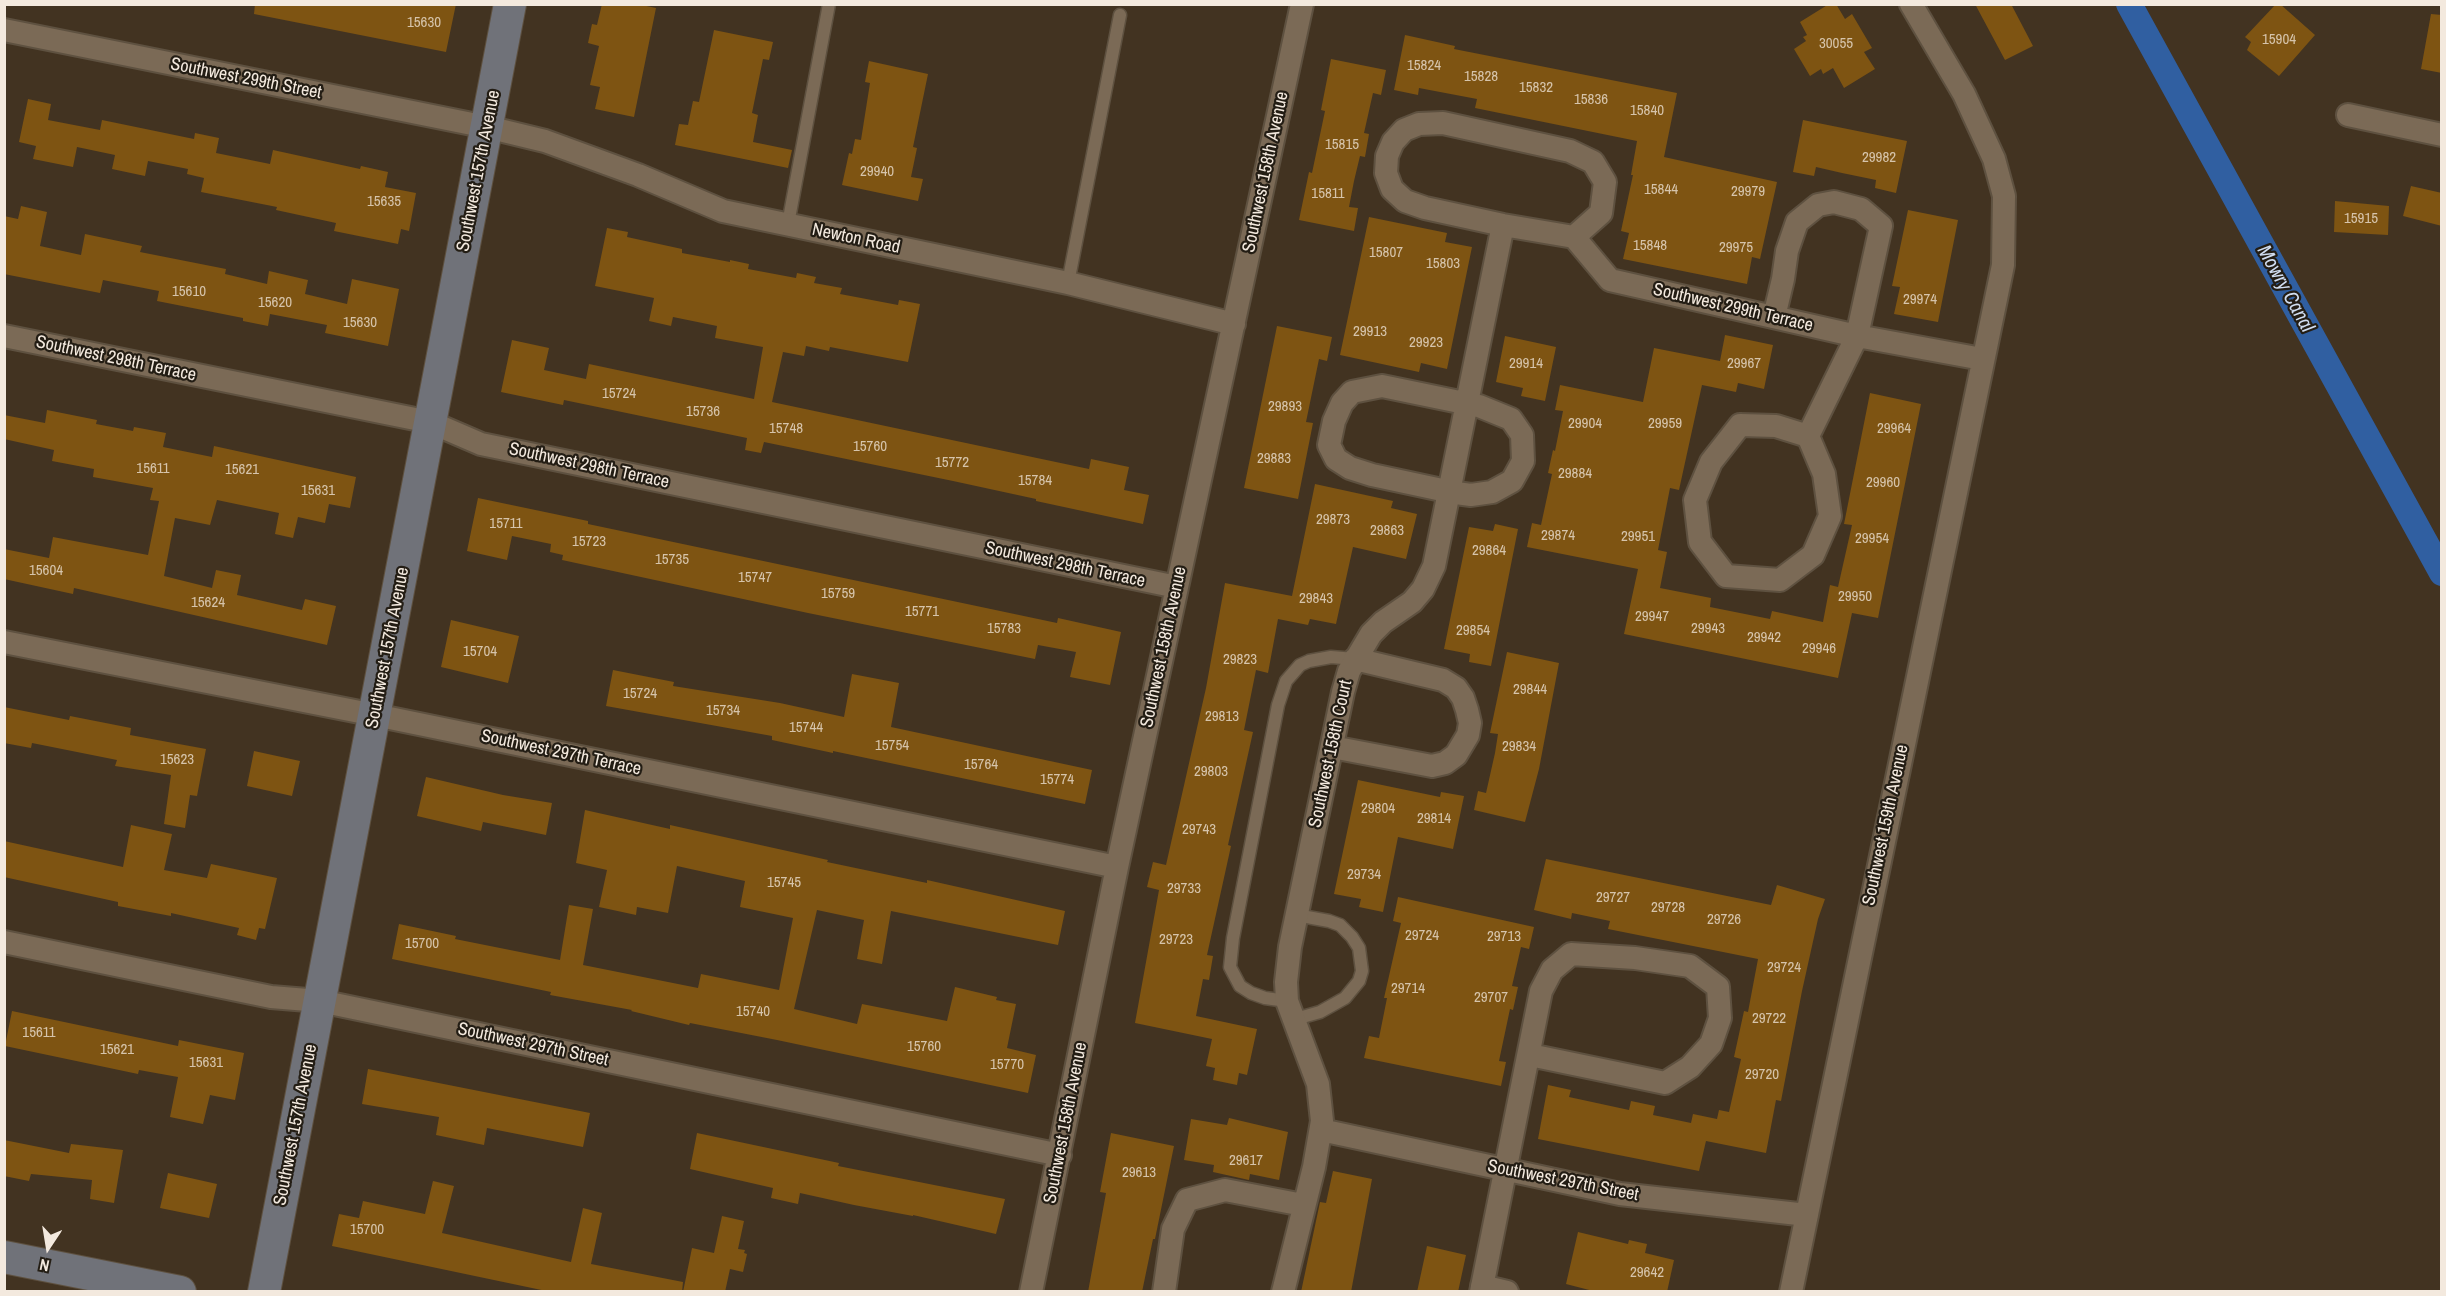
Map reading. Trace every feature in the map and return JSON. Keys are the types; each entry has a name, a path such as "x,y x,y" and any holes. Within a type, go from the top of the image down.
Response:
{"street":[{"name":"Southwest 157th Avenue","path":"264,1292 510,4"},
{"name":"Southwest 158th Avenue","path":"1031,1292 1117,867 1302,4"},
{"path":"1911,4 1964,93 1994,159 2004,196 2003,265 1982,359"},
{"name":"Southwest 299th Street","path":"4,30 487,127"},
{"path":"2348,116 2442,135"},
{"path":"1443,123 1570,151 1593,162 1605,182 1601,213 1574,237 1503,225 1425,208 1405,201 1392,189 1386,173 1387,156 1393,142 1404,130 1419,124 1443,123"},
{"name":"Newton Road","path":"487,127 545,141 638,175 723,211 1068,283 1234,324"},
{"path":"1774,317 1783,279 1786,251 1797,222 1818,206 1834,202 1861,209 1881,226 1857,336 1808,436 1824,474 1830,516 1814,555 1780,580 1726,576 1700,542 1695,500 1711,462 1740,425 1776,426 1808,436"},
{"name":"Southwest 158th Court","path":"1283,1292 1321,1130 1322,1102 1318,1084 1290,1010 1287,964 1296,915 1343,692 1355,660 1377,628 1412,602 1423,589 1434,566 1447,491 1503,225"},
{"name":"Southwest 299th Terrace","path":"1574,237 1610,280 1857,336 1982,359"},
{"name":"Southwest 298th Terrace","path":"4,336 430,423 481,444 1177,587"},
{"name":"Southwest 159th Avenue","path":"1791,1292 1982,359"},
{"path":"1382,386 1467,403 1511,419 1522,435 1522,461 1512,481 1492,492 1471,495 1447,491 1350,468 1336,459 1329,445 1334,421 1342,404 1352,392 1382,386"},
{"name":"Southwest 297th Terrace","path":"4,642 375,715 1117,867"},
{"path":"1332,747 1432,766 1444,763 1456,755 1468,735 1470,723 1467,710 1456,688 1443,680 1355,660"},
{"name":"Southwest 297th Street","path":"4,942 271,997 320,1001 1060,1155"},
{"path":"1507,1292 1482,1289 1541,991 1552,970 1571,954 1635,958 1690,966 1718,987 1720,1018 1711,1044 1690,1067 1665,1083 1530,1055"},
{"name":"Southwest 297th Street","path":"1321,1130 1620,1194 1807,1215"},
{"path":"1164,1292 1173,1229 1187,1200 1224,1190 1303,1205"},
{"path":"4,1257 180,1292"}],"lane":[{"path":"788,224 829,4"},
{"path":"1068,283 1120,15"},
{"path":"1296,915 1340,925 1359,948 1362,971 1359,981 1345,998 1320,1012 1290,1010 1251,993 1240,986 1230,967 1233,938 1278,705 1286,681 1300,665 1309,661 1331,657 1355,660"}],"building":[{"path":"255,4 456,4 446,52 254,14"},
{"path":"602,4 637,4 656,8 634,117 595,109 600,87 590,85 599,46 588,43 592,24 597,25"},
{"path":"1829,4 1836,4 1845,19 1852,14 1872,48 1864,52 1875,69 1844,88 1833,68 1823,74 1821,69 1810,76 1794,49 1806,41 1803,37 1807,35 1800,22"},
{"path":"1975,4 2011,4 2033,46 2005,60"},
{"path":"2276,4 2280,4 2315,35 2279,76 2247,50 2251,42 2245,37"},
{"path":"2431,14 2442,15 2442,73 2421,69"},
{"path":"714,30 773,42 769,60 763,59 752,113 758,115 753,142 792,150 788,168 675,145 679,124 688,125 693,101 699,102"},
{"path":"1405,35 1455,46 1454,49 1677,93 1664,157 1777,182 1760,259 1752,257 1747,284 1623,259 1629,233 1621,231 1633,175 1631,175 1637,141 1475,108 1477,99 1419,88 1418,95 1394,90"},
{"path":"1331,59 1386,70 1381,95 1373,93 1364,133 1369,134 1365,157 1360,156 1354,181 1349,207 1358,208 1354,231 1299,220 1325,111 1321,110"},
{"path":"869,61 928,74 913,147 917,148 911,177 923,179 918,201 842,185 849,153 852,154 855,139 861,140 870,83 865,82"},
{"path":"28,99 51,104 48,120 100,130 102,120 194,139 195,133 219,138 216,153 270,164 273,150 360,169 361,166 388,172 385,187 416,193 409,231 401,229 398,244 334,231 336,223 276,210 277,207 201,192 204,178 187,174 188,169 148,161 145,176 112,169 115,155 77,147 73,167 33,159 36,146 19,142"},
{"path":"1803,120 1907,141 1896,193 1875,188 1876,180 1816,167 1814,176 1793,172"},
{"path":"2411,186 2442,193 2442,226 2403,216"},
{"path":"2335,201 2389,206 2388,235 2334,232"},
{"path":"21,206 47,212 40,246 81,255 85,234 142,246 140,252 226,269 225,274 267,284 269,271 308,280 305,294 347,304 352,279 399,289 388,346 325,333 327,325 270,314 268,326 243,321 243,318 157,301 159,291 103,280 100,293 4,274 4,216 18,219"},
{"path":"1908,210 1958,220 1938,322 1894,314 1900,287 1892,286"},
{"path":"1369,217 1447,233 1445,242 1472,247 1447,369 1421,363 1419,372 1340,355"},
{"path":"607,228 628,232 627,237 682,249 682,253 749,264 748,269 796,278 797,273 816,277 814,283 842,288 840,294 898,305 899,300 920,304 908,362 830,347 829,351 806,346 804,356 783,352 772,402 1089,469 1091,459 1129,467 1124,490 1149,495 1143,524 953,481 764,442 761,453 745,450 747,438 564,400 563,405 501,392 512,340 549,348 544,370 586,379 589,364 754,399 763,347 715,338 717,326 673,317 671,326 649,321 654,298 595,286"},
{"path":"1277,326 1332,337 1327,361 1319,359 1306,422 1313,423 1298,499 1244,488"},
{"path":"1725,335 1773,345 1764,389 1738,383 1736,392 1702,385 1679,490 1670,488 1658,550 1667,552 1660,588 1711,598 1710,607 1770,619 1772,611 1823,622 1830,585 1838,587 1852,525 1844,524 1870,393 1921,404 1878,618 1852,613 1838,678 1624,634 1638,569 1527,547 1532,523 1541,525 1552,474 1548,473 1563,411 1555,410 1560,385 1643,402 1654,348 1720,361"},
{"path":"1505,336 1556,347 1545,401 1521,396 1523,388 1496,382"},
{"path":"47,410 97,420 96,424 133,431 134,427 166,433 163,447 212,457 214,446 356,477 350,508 329,504 325,523 298,517 293,538 275,534 279,513 217,500 210,525 175,518 164,576 212,588 216,570 241,575 237,595 302,610 305,599 336,606 327,645 74,588 73,594 4,579 4,549 49,558 53,537 148,555 159,501 150,500 153,488 93,477 94,469 52,461 54,450 4,439 4,415 45,423"},
{"path":"1315,484 1393,501 1391,508 1417,514 1406,559 1353,547 1336,624 1310,619 1308,625 1278,619 1268,673 1256,670 1244,730 1253,732 1207,955 1213,956 1209,980 1203,979 1196,1016 1257,1029 1247,1075 1239,1073 1237,1085 1213,1080 1215,1068 1206,1066 1212,1039 1135,1023 1159,890 1147,887 1153,862 1166,865 1206,688 1225,583 1292,596"},
{"path":"478,498 588,521 588,524 1057,623 1058,618 1121,632 1110,685 1070,677 1076,652 1038,645 1035,659 808,613 562,560 563,555 550,552 551,544 512,536 507,560 467,551"},
{"path":"1495,524 1518,529 1491,666 1469,662 1470,654 1444,649 1469,527 1493,531"},
{"path":"451,620 519,636 508,683 441,667"},
{"path":"1507,652 1559,663 1539,769 1525,822 1474,810 1478,791 1486,793 1495,753 1498,734 1490,733"},
{"path":"613,670 674,682 673,686 780,703 844,717 852,674 899,683 891,727 1092,770 1085,804 772,740 772,736 606,706"},
{"path":"4,707 69,720 70,716 131,728 130,735 206,749 197,796 190,795 185,828 164,824 171,775 115,766 117,760 32,743 31,748 4,743"},
{"path":"254,751 300,761 292,796 247,786"},
{"path":"426,777 503,795 552,803 546,835 483,822 481,831 417,816"},
{"path":"1358,780 1440,797 1441,792 1464,796 1453,849 1398,837 1383,912 1359,907 1361,899 1334,894"},
{"path":"585,810 670,829 670,825 828,860 827,862 927,883 927,880 1065,911 1058,945 891,911 882,964 857,959 864,920 817,910 794,1009 857,1024 862,1004 947,1021 955,987 997,997 996,1000 1016,1004 1007,1048 1036,1055 1028,1093 777,1040 690,1023 689,1025 632,1010 550,995 551,992 392,959 399,924 456,936 455,939 560,960 569,905 593,909 583,965 698,988 701,974 779,990 793,918 740,907 745,881 677,866 668,913 637,907 636,915 599,907 607,870 576,863"},
{"path":"131,825 172,834 164,870 207,878 211,864 277,878 265,929 259,928 256,940 237,935 239,928 171,913 171,916 118,906 118,902 4,877 4,841 123,867"},
{"path":"1546,859 1771,905 1777,885 1825,899 1818,919 1802,991 1781,1101 1776,1100 1766,1153 1706,1141 1699,1171 1538,1139 1548,1085 1571,1090 1569,1097 1629,1110 1631,1101 1655,1106 1653,1115 1691,1123 1693,1114 1717,1119 1719,1110 1729,1112 1741,1059 1734,1057 1744,1011 1748,1012 1758,959 1608,929 1610,921 1572,913 1571,919 1534,910"},
{"path":"1398,897 1534,927 1529,949 1521,947 1512,986 1518,987 1513,1010 1510,1009 1499,1061 1506,1062 1501,1086 1364,1058 1369,1036 1379,1038 1387,998 1384,998 1401,923 1393,921"},
{"path":"12,1011 178,1046 179,1040 244,1053 235,1100 210,1095 203,1124 170,1117 178,1077 139,1070 138,1074 5,1046"},
{"path":"368,1069 590,1113 583,1147 487,1128 484,1145 436,1135 439,1117 362,1104"},
{"path":"1229,1118 1288,1132 1279,1180 1250,1174 1249,1180 1213,1172 1214,1165 1184,1160 1191,1119 1227,1125"},
{"path":"697,1133 839,1163 838,1166 1005,1199 996,1234 800,1193 798,1204 771,1198 773,1188 690,1169"},
{"path":"1111,1133 1174,1146 1142,1292 1088,1292 1106,1193 1100,1192"},
{"path":"4,1140 69,1153 71,1144 123,1150 114,1203 90,1199 92,1180 31,1174 29,1181 4,1176"},
{"path":"1333,1171 1372,1179 1351,1292 1301,1292 1320,1202 1326,1203"},
{"path":"168,1173 217,1184 209,1218 160,1208"},
{"path":"433,1181 454,1186 442,1233 571,1262 583,1208 602,1213 591,1264 683,1282 682,1292 551,1292 332,1246 339,1214 359,1218 363,1201 425,1214"},
{"path":"722,1216 744,1221 738,1249 745,1250 744,1253 747,1254 743,1272 730,1269 725,1292 683,1292 692,1248 714,1253"},
{"path":"1578,1232 1628,1244 1629,1240 1647,1244 1645,1253 1674,1260 1667,1292 1597,1292 1566,1284"},
{"path":"1427,1246 1466,1255 1458,1292 1417,1292"}],"waterway":[{"name":"Mowry Canal","path":"2129,4 2442,573"}]}
